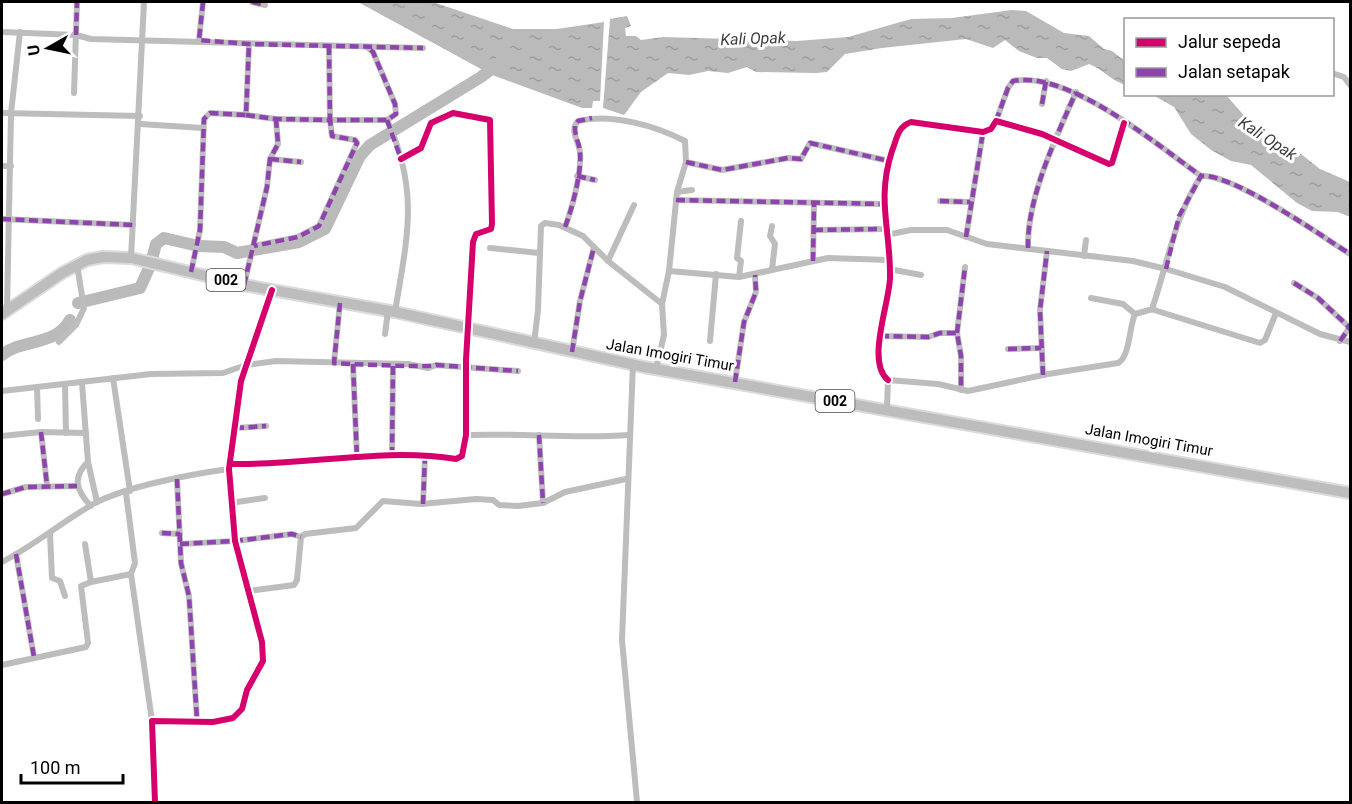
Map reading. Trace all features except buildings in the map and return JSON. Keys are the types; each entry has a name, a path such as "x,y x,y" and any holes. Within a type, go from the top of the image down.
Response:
{"main road":[{"name":"Jalan Imogiri Timur","path":"4,312 76,265 103,256 131,258 244,285 392,312 656,369 886,408 1350,493"}],"street":[{"path":"74,93 77,2"},
{"path":"131,258 140,124 144,2"},
{"path":"199,40 203,2"},
{"path":"252,2 265,4"},
{"path":"2,32 76,35 91,39 199,40 249,44 423,48"},
{"path":"4,312 5,219 11,166 10,113 20,32"},
{"path":"246,115 249,44"},
{"path":"253,248 312,232 325,217 357,143 355,140 332,136 329,46"},
{"path":"191,272 200,230 204,119 210,113 276,119 388,122 396,114 396,104 373,52 367,47"},
{"path":"1334,74 1344,77 1350,85"},
{"path":"886,408 888,380 879,367 880,336 888,299 890,269 884,204 885,171 900,129 911,122 983,132 991,129 1013,81 1035,79 1076,92 1201,176 1213,177 1237,186 1350,254"},
{"path":"1042,104 1046,81"},
{"path":"1028,248 1029,222 1042,179 1076,92"},
{"path":"2,112 140,116"},
{"path":"2,561 50,534 94,504 128,492 230,466 392,456 460,457 466,435 466,367 474,238 476,234 491,229 492,224 490,120 453,113 444,115 431,123 421,148 402,159"},
{"path":"565,228 571,212 581,154 575,137 575,124 578,121 592,118 647,124 680,138 686,143 686,162 677,192 669,271 662,304 664,335 656,369"},
{"path":"244,285 267,187 270,159 278,144 276,119"},
{"path":"996,121 1056,140 1109,164 1112,164 1124,123"},
{"path":"385,333 392,312 410,223 409,195 402,159 388,122"},
{"path":"140,124 203,128"},
{"path":"966,237 983,132"},
{"path":"686,162 722,170 777,159 801,159 810,143 889,161"},
{"path":"270,159 301,162"},
{"path":"2,166 11,166"},
{"path":"577,176 595,180"},
{"path":"1153,309 1179,216 1201,176"},
{"path":"677,192 692,190"},
{"path":"676,200 884,204"},
{"path":"940,201 970,202"},
{"path":"813,203 813,261"},
{"path":"608,261 634,204"},
{"path":"5,219 133,225"},
{"path":"740,278 742,263 737,258 741,221"},
{"path":"534,344 542,224 565,228 583,236 608,261 662,304"},
{"path":"772,226 770,236 775,244 772,269"},
{"path":"814,230 886,232 946,230 987,244 1166,269 1225,287 1276,313 1340,341 1350,342"},
{"path":"1084,256 1086,240"},
{"path":"572,352 580,301 594,247"},
{"path":"490,248 539,253"},
{"path":"1043,375 1040,310 1047,251"},
{"path":"669,271 740,278 772,269 842,257 889,260"},
{"path":"59,342 76,325 84,304 76,265"},
{"path":"960,390 961,356 957,333 965,267"},
{"path":"890,269 921,275"},
{"path":"710,341 716,274"},
{"path":"735,382 744,322 756,292 755,275"},
{"path":"1294,283 1318,298 1350,328 1340,341"},
{"path":"152,721 227,721 239,714 247,690 263,661 262,642 235,541 230,503 230,466 246,365 272,290"},
{"path":"1091,298 1123,304 1135,314"},
{"path":"334,363 340,303"},
{"path":"1153,309 1156,312 1260,343 1265,340 1276,313"},
{"path":"888,380 938,384 968,391 1122,361 1129,327 1135,314 1153,309"},
{"path":"880,336 928,337 940,333 957,333"},
{"path":"1008,349 1041,348"},
{"path":"2,391 152,374 214,374 246,365 276,361 466,367 518,371"},
{"path":"353,364 357,458"},
{"path":"633,364 626,479 622,640 637,802"},
{"path":"392,456 393,365"},
{"path":"113,378 135,563 131,574 152,721 155,802"},
{"path":"82,383 88,462 94,504"},
{"path":"65,385 66,433"},
{"path":"37,387 38,419"},
{"path":"235,428 266,426"},
{"path":"2,436 41,432 86,432"},
{"path":"41,432 47,485"},
{"path":"466,435 539,435 586,438 629,435"},
{"path":"539,435 543,503"},
{"path":"423,504 425,456"},
{"path":"77,486 78,474 88,462"},
{"path":"177,479 180,544 184,582 189,596 198,720"},
{"path":"301,537 305,534 356,528 383,501 423,504 493,500 502,506 543,503 565,492 626,479"},
{"path":"2,494 47,485 77,486 94,504"},
{"path":"230,503 265,498"},
{"path":"162,533 180,534"},
{"path":"50,534 52,578 60,581 65,596"},
{"path":"180,544 235,541 292,534 301,537"},
{"path":"248,591 291,586 297,583 301,537"},
{"path":"85,544 91,582"},
{"path":"16,554 34,657"},
{"path":"2,665 86,647 88,643 81,586 131,574"}],"water":[{"path":"358,2 433,2 513,29 557,29 604,22 600,101 593,101 592,108 582,108 492,75"},
{"path":"1012,10 1026,11 1064,33 1089,36 1104,49 1112,51 1124,60 1124,84 1089,64 1071,71 1062,69 1047,58 1037,58 1019,51 1005,40 993,48 966,39 845,54 827,72 756,72 747,67 728,73 708,71 689,75 668,73 641,92 624,115 603,108 610,19 627,16 631,26 625,28 626,36 636,36 641,40 663,37 797,41 848,37 911,19 952,18"},
{"path":"1155,96 1227,96 1263,137 1301,154 1320,169 1350,182 1350,217 1338,212 1312,211 1297,203 1251,165 1231,161 1211,150 1191,134 1174,107"}],"waterway":[{"path":"199,246 224,247 237,253 299,242 325,229 360,156 370,145 481,77 499,63"},
{"path":"152,259 156,244 164,238 194,245"},
{"path":"78,303 140,288 149,268"},
{"path":"2,355 19,346 56,334 64,329 70,320"}],"marked path":[{"path":"76,35 77,2"},
{"path":"203,2 199,40 249,44 423,48"},
{"path":"252,2 265,5"},
{"path":"191,272 200,230 204,119 210,113 246,115 249,44"},
{"path":"329,46 330,120 387,120 396,114 395,104 373,52 367,47"},
{"path":"996,121 1008,88 1013,81 1035,81 1059,87 1111,112 1201,176"},
{"path":"1042,104 1046,81"},
{"path":"1028,248 1029,229 1037,188 1076,92"},
{"path":"246,115 276,119 330,120 332,136 355,140 357,143 319,226 298,237 254,246"},
{"path":"565,227 578,180 580,160 575,124 578,121 592,118"},
{"path":"244,285 267,187 270,159 278,144 276,119"},
{"path":"387,120 401,159"},
{"path":"966,237 983,132"},
{"path":"686,162 722,170 788,158 801,159 810,143 889,161"},
{"path":"270,159 301,162"},
{"path":"577,176 595,180"},
{"path":"1166,269 1179,216 1201,176 1233,184 1254,194 1350,254"},
{"path":"676,200 884,204"},
{"path":"940,201 970,202"},
{"path":"813,261 814,203"},
{"path":"2,219 133,225"},
{"path":"814,230 885,229"},
{"path":"572,352 580,301 594,247"},
{"path":"1043,375 1040,310 1047,251"},
{"path":"957,333 965,267"},
{"path":"735,382 744,322 756,292 755,275"},
{"path":"1294,283 1318,298 1350,328"},
{"path":"340,303 334,363 436,365 518,371"},
{"path":"1340,341 1350,327"},
{"path":"880,336 928,337 940,333 957,333 961,356 961,390"},
{"path":"1008,349 1041,348"},
{"path":"353,364 357,458"},
{"path":"392,456 393,365"},
{"path":"235,428 266,426"},
{"path":"41,432 47,485"},
{"path":"539,435 543,503"},
{"path":"423,504 425,456"},
{"path":"177,479 181,563 189,596 197,720"},
{"path":"2,494 26,487 77,486"},
{"path":"162,533 180,534"},
{"path":"180,544 235,541 292,534 301,537"},
{"path":"16,554 34,657"}],"cycle path":[{"path":"230,464 400,455 456,459 462,456 466,435 466,360 473,242 476,234 491,229 492,224 490,120 453,113 431,123 421,148 401,159"},
{"path":"888,380 882,372 879,360 880,332 890,278 885,185 892,151 903,127 911,122 983,132 991,129 996,121 1042,134 1109,164 1112,163 1124,123"},
{"path":"155,802 152,721 213,722 233,718 242,709 247,690 263,661 262,642 235,541 229,469 241,381 272,290"}],"water label":[{"name":"Kali Opak","path":"753,38"},
{"name":"Kali Opak","path":"1268,138"}]}
